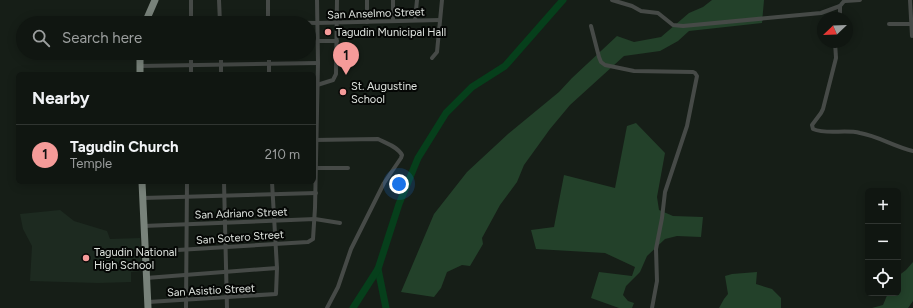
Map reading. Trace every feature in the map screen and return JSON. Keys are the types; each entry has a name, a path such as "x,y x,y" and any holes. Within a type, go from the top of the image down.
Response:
{"highway":[{"path":"148,16 155,0"},
{"path":"140,60 140,72"},
{"path":"142,184 148,305"}],"street":[{"path":"191,0 191,16"},
{"path":"219,0 220,16"},
{"path":"268,0 268,16"},
{"path":"316,78 318,63 317,0"},
{"path":"316,85 329,82 335,77 337,0"},
{"path":"367,0 367,22"},
{"path":"393,0 393,21"},
{"path":"415,20 417,0"},
{"path":"432,58 437,52 442,0"},
{"path":"612,0 641,11 658,13 673,25 678,26 821,13 840,6 845,0 860,0"},
{"path":"910,0 912,36"},
{"path":"840,6 840,12"},
{"name":"San Anselmo Street","path":"317,23 440,20"},
{"path":"889,24 912,24"},
{"path":"591,26 599,57 601,62 605,65 634,71 693,72 697,76 687,126 665,192 656,249 657,281 652,308"},
{"path":"317,41 337,41"},
{"path":"835,48 836,58 821,114 812,125 813,129 820,131 860,133 913,151"},
{"path":"191,72 192,60"},
{"path":"221,60 221,72"},
{"path":"269,60 270,72"},
{"path":"140,66 318,63"},
{"path":"316,140 378,139 400,151 402,157 384,183 351,249 338,287 327,308"},
{"path":"316,168 348,168"},
{"path":"186,308 187,184"},
{"path":"224,184 227,308"},
{"path":"146,278 277,268 272,184"},
{"path":"315,219 316,184"},
{"path":"143,198 316,193"},
{"name":"San Adriano Street","path":"143,226 315,219 340,223"},
{"name":"San Sotero Street","path":"145,252 275,244 312,240 314,238 315,219"},
{"name":"San Asistio Street","path":"148,305 186,300 276,294 277,268"}],"shaded area":[{"name":"Tagudin National High School","path":"60,210 74,221 107,231 110,239 140,238 142,271 131,272 131,282 98,283 30,281 32,246 23,229 20,214"}],"green space":[{"path":"712,0 764,0 762,23 689,31 678,41 660,51 624,56 570,105 550,129 524,165 517,182 500,205 482,238 483,244 470,266 462,265 447,272 441,288 434,297 401,292 434,214 467,172 508,134 559,92 617,36 634,42 661,37 689,13 703,7"},
{"path":"636,123 665,153 657,197 659,210 673,216 703,217 701,237 677,236 665,239 647,256 640,272 626,286 623,295 628,301 634,303 632,308 619,308 591,298 599,272 632,276 635,267 605,253 536,249 531,230 554,227 564,175 615,188 627,126"},
{"path":"913,262 913,301 908,308 872,308 883,305 887,296 901,296 901,274"},
{"path":"757,272 756,284 772,289 781,298 781,308 719,308 728,294 725,276"}],"waterway":[{"path":"353,308 378,269 399,204 418,158 446,113 472,87 505,66 563,0"},
{"path":"378,269 386,308"}],"place":[{"name":"Tagudin Municipal Hall","path":"328,32"},
{"name":"Tagudin Church","path":"346,75"},
{"name":"St. Augustine School","path":"343,92"},
{"name":"Tagudin National High School","path":"86,258"}]}
